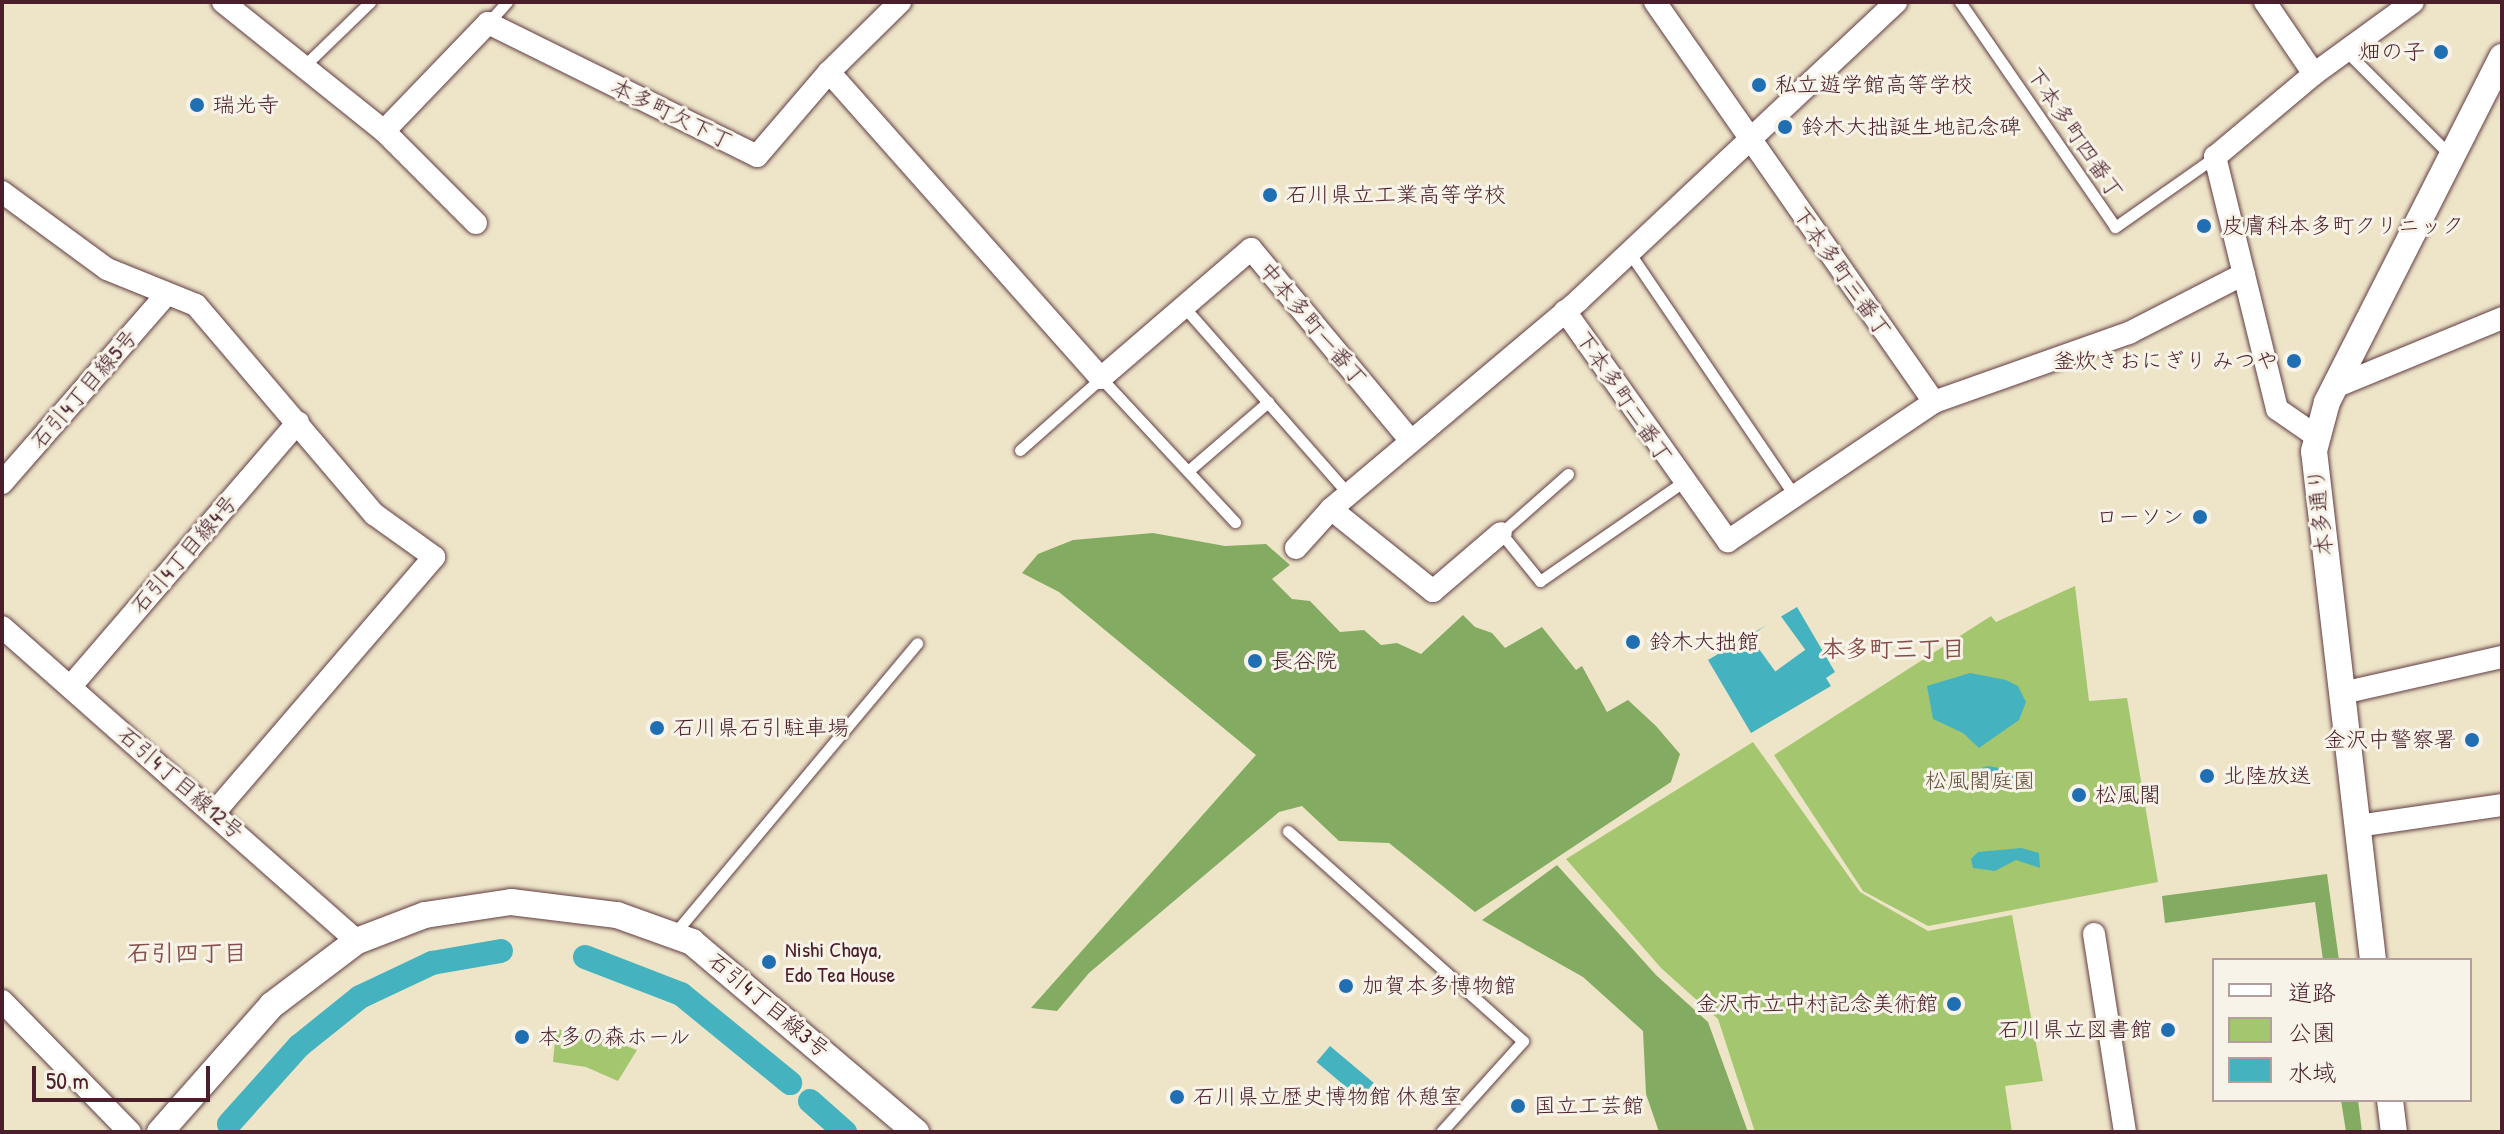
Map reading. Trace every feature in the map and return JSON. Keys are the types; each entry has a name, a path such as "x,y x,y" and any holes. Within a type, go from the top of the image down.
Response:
{"street":[{"path":"900,2 829,72 1101,378"},
{"name":"下本多町三番丁","path":"1655,2 1934,402"},
{"path":"1296,548 1331,509 1565,311 1751,142 1896,2"},
{"path":"2265,2 2314,74"},
{"path":"2316,436 2277,409 2215,157 2314,74 2413,2"},
{"path":"227,3 384,131 476,223"},
{"path":"384,131 488,23"},
{"name":"本多町欠下丁","path":"488,23 757,156 829,72"},
{"name":"本多通り","path":"2373,958 2313,465 2316,436 2335,387 2449,154 2502,57"},
{"path":"2,192 107,269 196,305 374,514 434,557 215,812"},
{"name":"中本多町一番丁","path":"1101,378 1251,249 1410,440"},
{"path":"1795,496 1934,402 2129,333 2244,274"},
{"name":"石引4丁目線5号","path":"2,483 166,295"},
{"name":"下本多町二番丁","path":"1565,311 1683,482 1728,541 1795,496"},
{"path":"2335,387 2502,318"},
{"name":"石引4丁目線4号","path":"71,686 298,422"},
{"path":"1331,509 1433,591 1501,533"},
{"name":"石引4丁目線12号","path":"2,627 215,812 357,941"},
{"path":"2342,693 2502,657"},
{"path":"2357,826 2502,805"},
{"name":"石引4丁目線3号","path":"160,1132 272,1005 357,941 425,915 511,902 577,907 674,934 723,964 916,1132"},
{"path":"2094,934 2125,1132"},
{"path":"2,1001 130,1132"},
{"path":"2390,1102 2394,1132"}],"lane":[{"path":"304,66 370,2"},
{"path":"488,23 507,2"},
{"name":"下本多町四番丁","path":"1960,2 2115,227 2215,157"},
{"path":"2346,51 2449,154"},
{"path":"1629,251 1795,496"},
{"path":"1184,307 1348,494"},
{"path":"1020,450 1101,378 1235,522"},
{"path":"1188,471 1268,402"},
{"path":"1568,474 1501,533 1540,581 1683,482"},
{"path":"674,934 917,643"},
{"path":"1288,831 1523,1041 1441,1132"}],"green space":[{"path":"1153,533 1225,546 1266,544 1290,565 1272,579 1292,599 1310,601 1340,632 1364,630 1381,645 1397,643 1421,654 1463,615 1475,627 1492,633 1505,648 1542,627 1576,670 1582,666 1607,712 1628,700 1680,754 1671,782 1475,912 1389,843 1339,841 1302,806 1279,812 1089,973 1057,1011 1031,1008 1256,755 1059,592 1022,573 1038,554 1073,540"},
{"name":"松風閣庭園","path":"2075,586 2089,701 2127,698 2158,882 1928,926 1863,891 1774,755 1991,616 1996,622"},
{"path":"1753,742 1860,892 1928,931 2012,915 2043,1081 2005,1086 2012,1132 1755,1132 1718,1019 1661,968 1566,859"},
{"path":"1557,865 1656,975 1708,1022 1748,1132 1659,1132 1646,1094 1643,1031 1583,977 1482,920"},
{"path":"2327,874 2339,958 2323,958 2315,902 2165,923 2162,896"},
{"path":"556,1029 599,1036 637,1050 618,1081 586,1067 553,1062"},
{"path":"2341,1102 2358,1102 2362,1132 2346,1132"}],"water":[{"path":"1797,607 1835,672 1826,678 1831,686 1751,733 1708,660"},
{"path":"1970,673 2006,680 2018,686 2026,702 2019,720 1979,748 1963,733 1933,719 1927,686"},
{"path":"1988,766 2004,769 2027,784 2016,786 2017,793 1998,780 1978,782 1971,777 1972,771"},
{"path":"2021,848 2039,853 2040,868 2016,860 1995,871 1973,868 1971,859 1978,852"},
{"path":"1330,1046 1374,1083 1360,1099 1317,1062"}],"pier":[{"path":"1780,615 1805,650 1775,672 1750,637"}],"waterway":[{"path":"229,1124 299,1046 360,997 432,963 501,951"},
{"path":"585,957 681,994 790,1083"},
{"path":"810,1101 845,1132"}],"place":[{"name":"畑の子","path":"2441,52"},
{"name":"私立遊学館高等学校","path":"1759,85"},
{"name":"瑞光寺","path":"197,105"},
{"name":"鈴木大拙誕生地記念碑","path":"1785,127"},
{"name":"石川県立工業高等学校","path":"1270,195"},
{"name":"皮膚科本多町クリニック","path":"2204,226"},
{"name":"釜炊きおにぎり みつや","path":"2294,361"},
{"name":"ローソン","path":"2200,517"},
{"name":"鈴木大拙館","path":"1633,642"},
{"name":"長谷院","path":"1255,661"},
{"name":"石川県石引駐車場","path":"657,728"},
{"name":"金沢中警察署","path":"2472,740"},
{"name":"北陸放送","path":"2207,776"},
{"name":"松風閣","path":"2079,795"},
{"name":"Nishi Chaya, Edo Tea House","path":"769,962"},
{"name":"加賀本多博物館","path":"1346,986"},
{"name":"金沢市立中村記念美術館","path":"1954,1004"},
{"name":"石川県立図書館","path":"2168,1030"},
{"name":"本多の森ホール","path":"522,1037"},
{"name":"石川県立歴史博物館 休憩室","path":"1177,1097"},
{"name":"国立工芸館","path":"1518,1106"}],"district":[{"name":"本多町三丁目","path":"1893,649"},
{"name":"石引四丁目","path":"187,953"}]}
